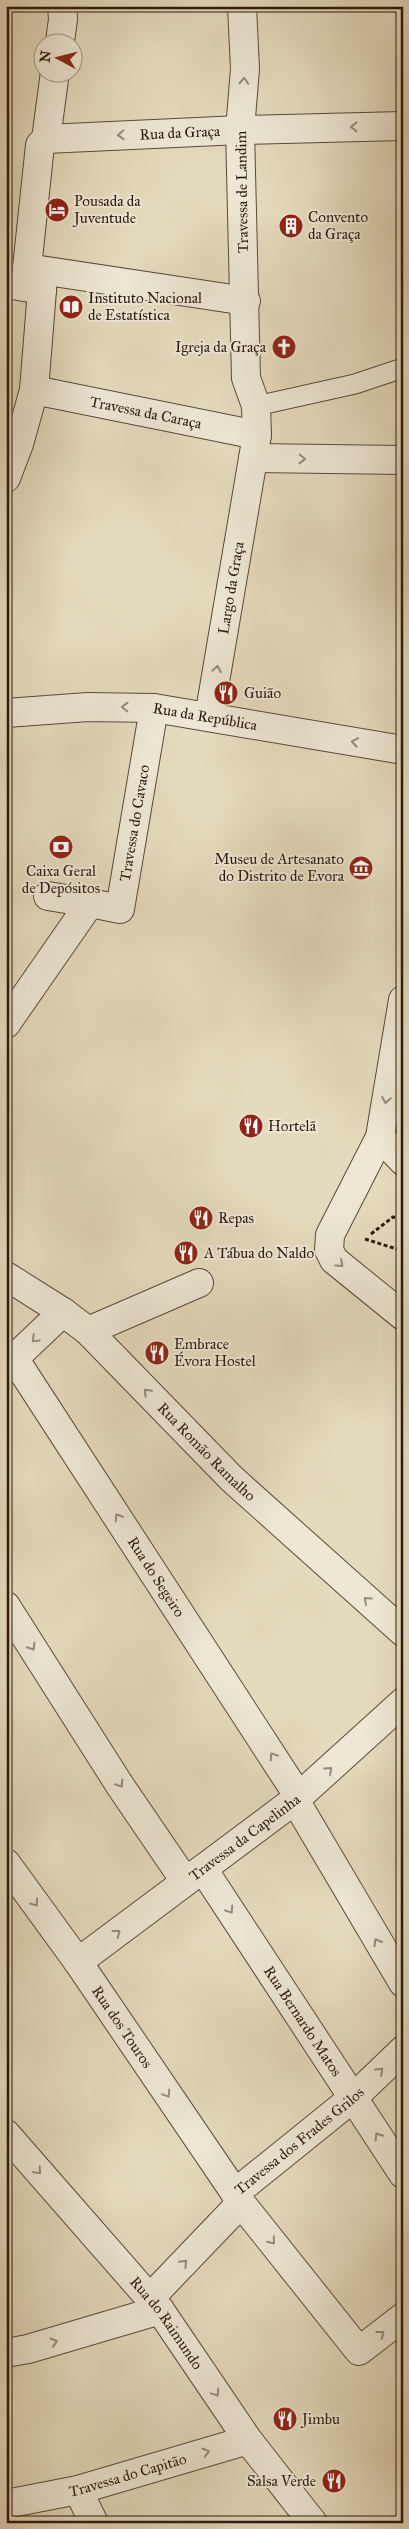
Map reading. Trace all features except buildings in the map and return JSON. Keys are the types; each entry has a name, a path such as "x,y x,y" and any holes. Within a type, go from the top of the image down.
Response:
{"street":[{"path":"61,32 62,6"},
{"name":"Travessa de Landim","path":"242,6 245,69 240,130 246,300 246,378"},
{"path":"6,478 19,444 34,390 25,281 40,146 46,139 54,82"},
{"name":"Rua da Graça","path":"46,139 240,130 403,126"},
{"path":"25,281 246,300"},
{"name":"Largo da Graça","path":"209,717 255,446 256,406 246,378"},
{"name":"Travessa da Caraça","path":"34,390 255,446"},
{"path":"255,446 403,460"},
{"name":"Rua da República","path":"6,713 88,707 154,708 403,750"},
{"name":"Travessa do Cavaco","path":"48,896 120,908 154,708"},
{"path":"6,1024 90,903"},
{"path":"403,1000 380,1137 330,1235 329,1250 334,1260 403,1316"},
{"path":"380,1137 403,1161"},
{"name":"Rua Romão Ramalho","path":"6,1276 63,1312 88,1331 232,1479 403,1632"},
{"path":"88,1331 199,1283"},
{"path":"10,1362 63,1312"},
{"name":"Rua do Segeiro","path":"10,1362 297,1798 403,1983"},
{"name":"Rua Bernardo Matos","path":"6,1606 119,1784 194,1875 354,2097 403,2174"},
{"name":"Travessa da Capelinha","path":"78,1962 297,1798 403,1702"},
{"name":"Rua dos Touros","path":"6,1863 78,1962 238,2198 359,2351 403,2317"},
{"name":"Travessa dos Frades Grilos","path":"155,2304 238,2198 354,2097 403,2050"},
{"name":"Rua do Raimundo","path":"6,2134 155,2304 248,2440 313,2523"},
{"path":"6,2352 28,2349 155,2304"},
{"name":"Travessa do Capitão","path":"6,2504 78,2490 248,2440"},
{"path":"78,2490 94,2523"}],"lane":[{"path":"256,406 354,384 403,368"}],"path":[{"path":"403,1218 393,1217 364,1238 403,1251"}],"place":[{"name":"Pousada da Juventude","path":"57,210"},
{"name":"Convento da Graça","path":"291,226"},
{"name":"Instituto Nacional de Estatística","path":"71,307"},
{"name":"Igreja da Graça","path":"284,347"},
{"name":"Guião","path":"226,693"},
{"name":"Caixa Geral de Depósitos","path":"61,847"},
{"name":"Museu de Artesanato do Distrito de Evora","path":"361,868"},
{"name":"Hortelã","path":"251,1126"},
{"name":"Repas","path":"201,1218"},
{"name":"A Tábua do Naldo","path":"186,1253"},
{"name":"Embrace Évora Hostel","path":"157,1353"},
{"name":"Jimbu","path":"285,2419"},
{"name":"Salsa Verde","path":"334,2481"}]}
